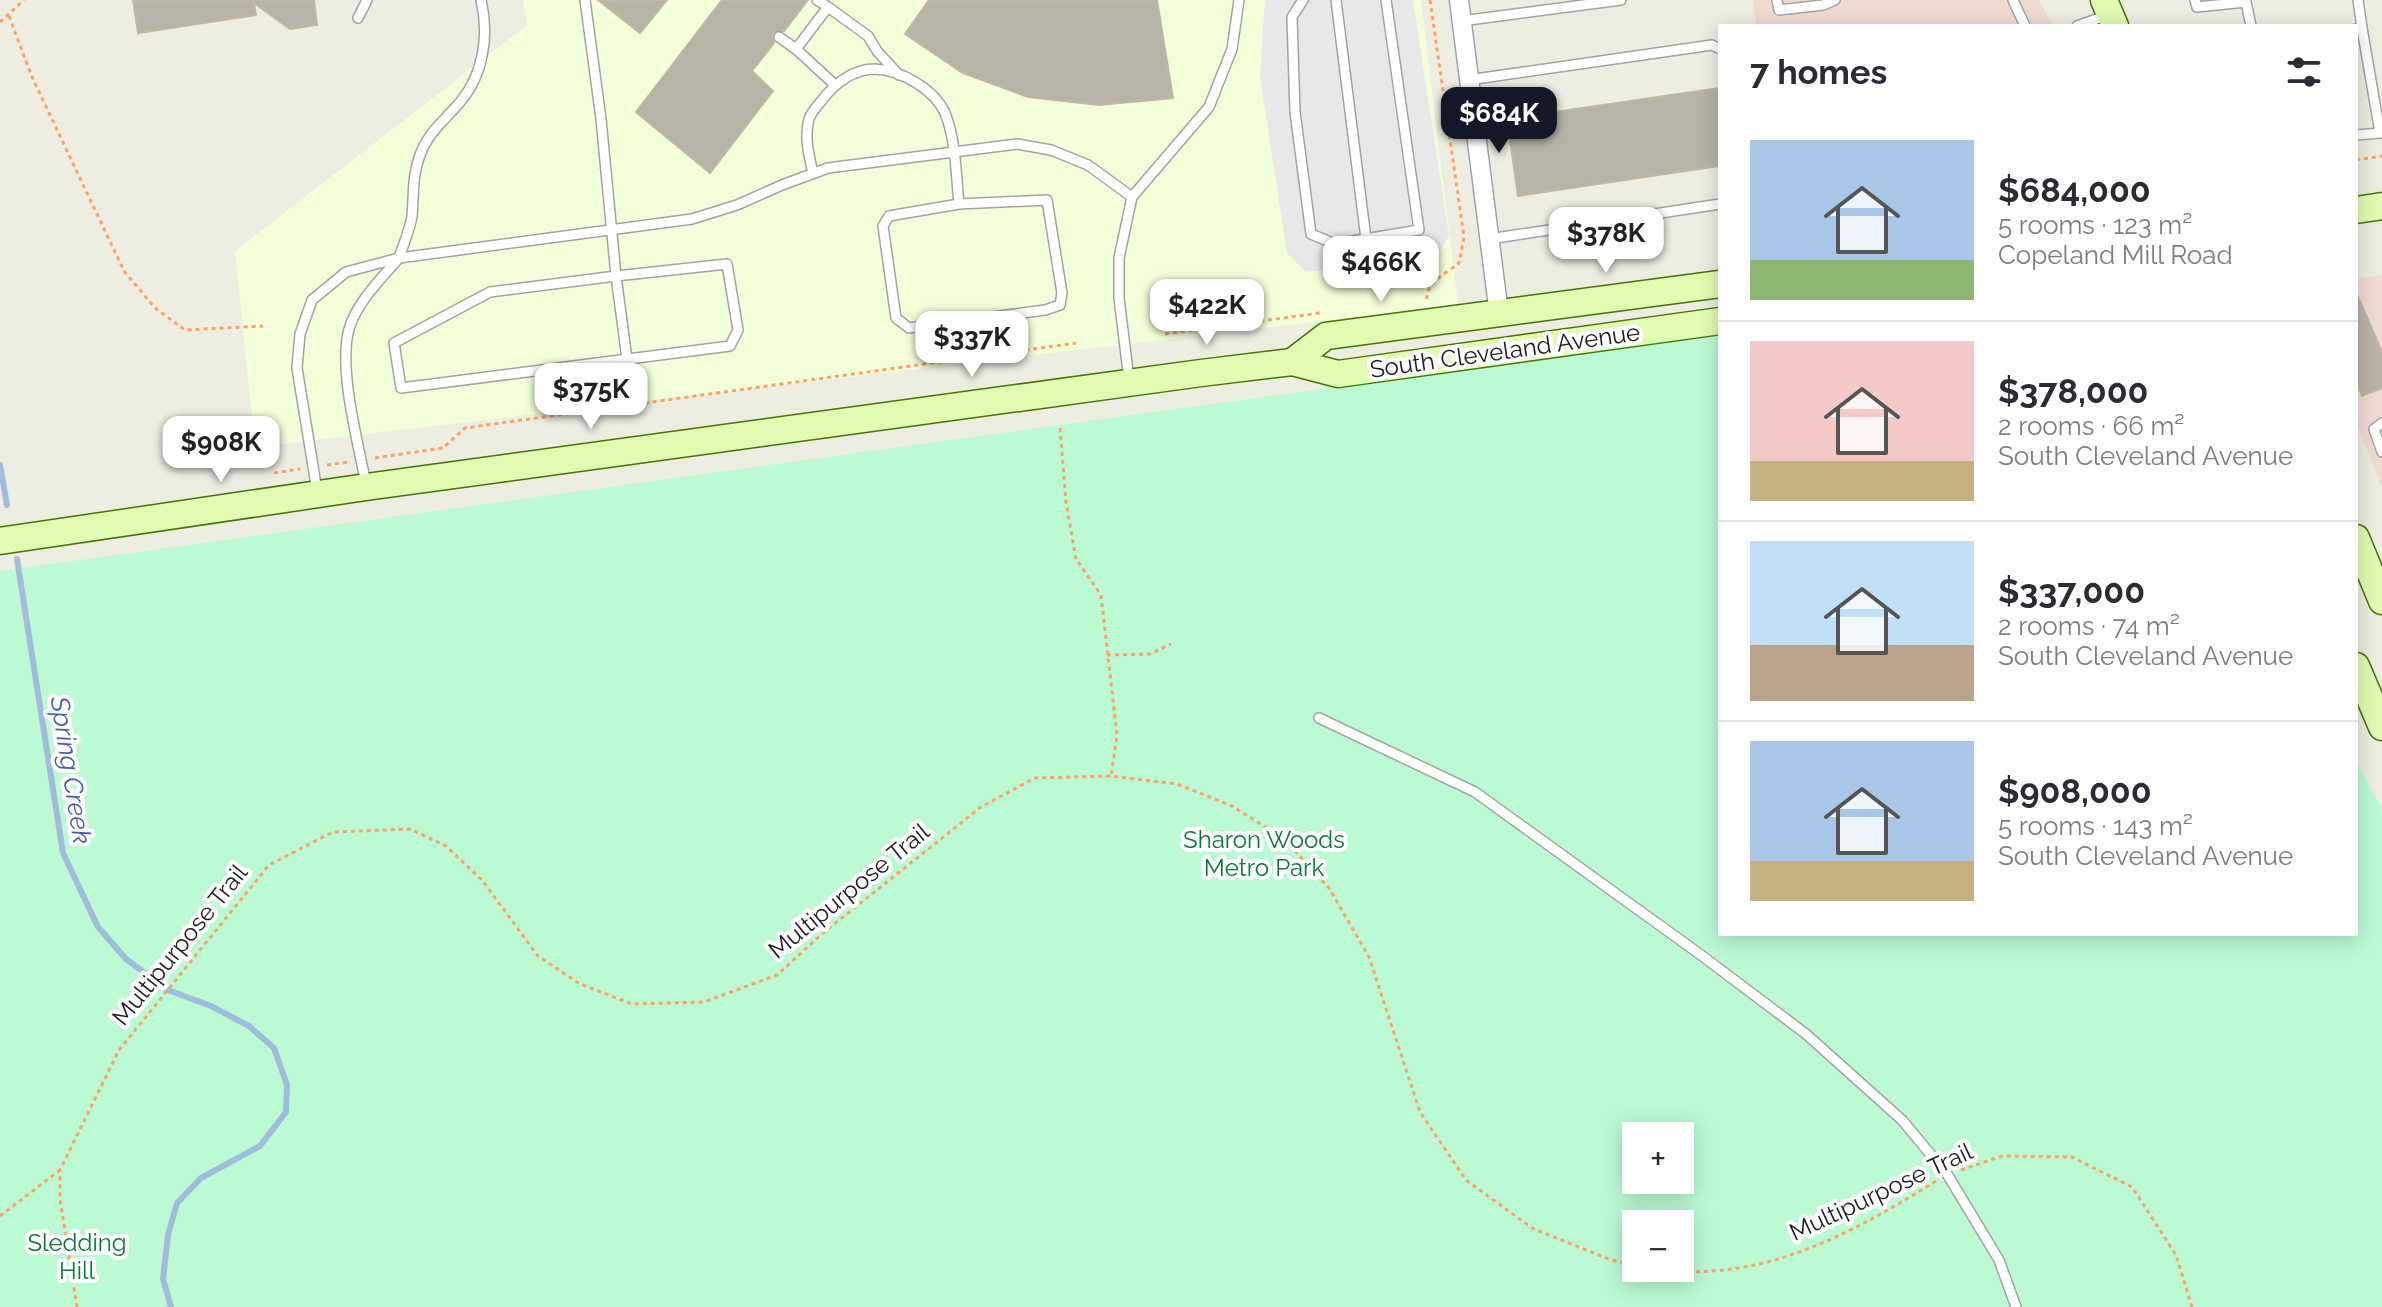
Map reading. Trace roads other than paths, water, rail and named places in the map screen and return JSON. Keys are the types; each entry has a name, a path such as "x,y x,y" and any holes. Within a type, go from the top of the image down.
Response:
{"main road":[{"path":"2358,210 2382,206"},
{"name":"South Cleveland Avenue","path":"1292,362 1326,336 1718,284"},
{"name":"South Cleveland Avenue","path":"0,541 366,487 1292,362 1338,374 1718,321"},
{"path":"2358,543 2382,601"},
{"path":"2358,671 2382,727"}],"street":[{"path":"1459,0 1499,314"}],"lane":[{"path":"358,18 367,0"},
{"path":"366,487 346,371 349,330 364,299 399,258 412,218 413,175 421,150 436,128 463,99 480,63 485,28 481,0"},
{"path":"585,0 627,359"},
{"path":"817,0 868,36 899,75"},
{"path":"1129,383 1119,298 1119,258 1132,197 1209,107 1232,49 1239,0"},
{"path":"1303,0 1292,17 1295,112 1311,234 1335,244 1419,230 1386,0"},
{"path":"1336,0 1366,239"},
{"path":"1461,21 1621,0"},
{"path":"1777,0 1779,10 1823,5 1835,0"},
{"path":"2013,0 2024,24"},
{"path":"2195,0 2197,7 2258,0"},
{"path":"2358,0 2359,29 2381,132 2358,135"},
{"path":"2246,2 2251,24"},
{"path":"796,49 828,7"},
{"path":"2082,24 2110,14"},
{"path":"779,37 835,85"},
{"path":"1468,80 1712,45 1718,48"},
{"path":"813,173 807,139 810,116 835,85 852,74 874,69 919,84 935,97 944,111 953,151 959,204"},
{"path":"317,494 297,368 300,334 312,300 346,272 399,258 692,219 737,205 828,168 1017,144 1051,150 1088,165 1132,197"},
{"path":"1047,200 1062,293 1060,305 1045,310 909,328 896,318 883,226 889,216 959,204 1047,200"},
{"path":"1489,239 1718,204"},
{"path":"727,264 738,330 730,346 401,388 394,343 490,292 616,276 727,264"},
{"path":"2382,423 2374,429 2382,452"},
{"path":"1319,718 1475,792 1817,1043 1902,1120 1947,1174 1999,1260 2016,1307"}],"waterway":[{"name":"Spring Creek","path":"0,465 7,505"},
{"name":"Spring Creek","path":"17,559 63,853 98,927 126,959 168,990 211,1006 249,1026 274,1048 287,1085 286,1112 260,1146 201,1178 177,1203 168,1235 163,1279 171,1307"}],"park label":[{"name":"Sharon Woods Metro Park","path":"1264,854"},
{"name":"Sledding Hill","path":"77,1257"}]}
